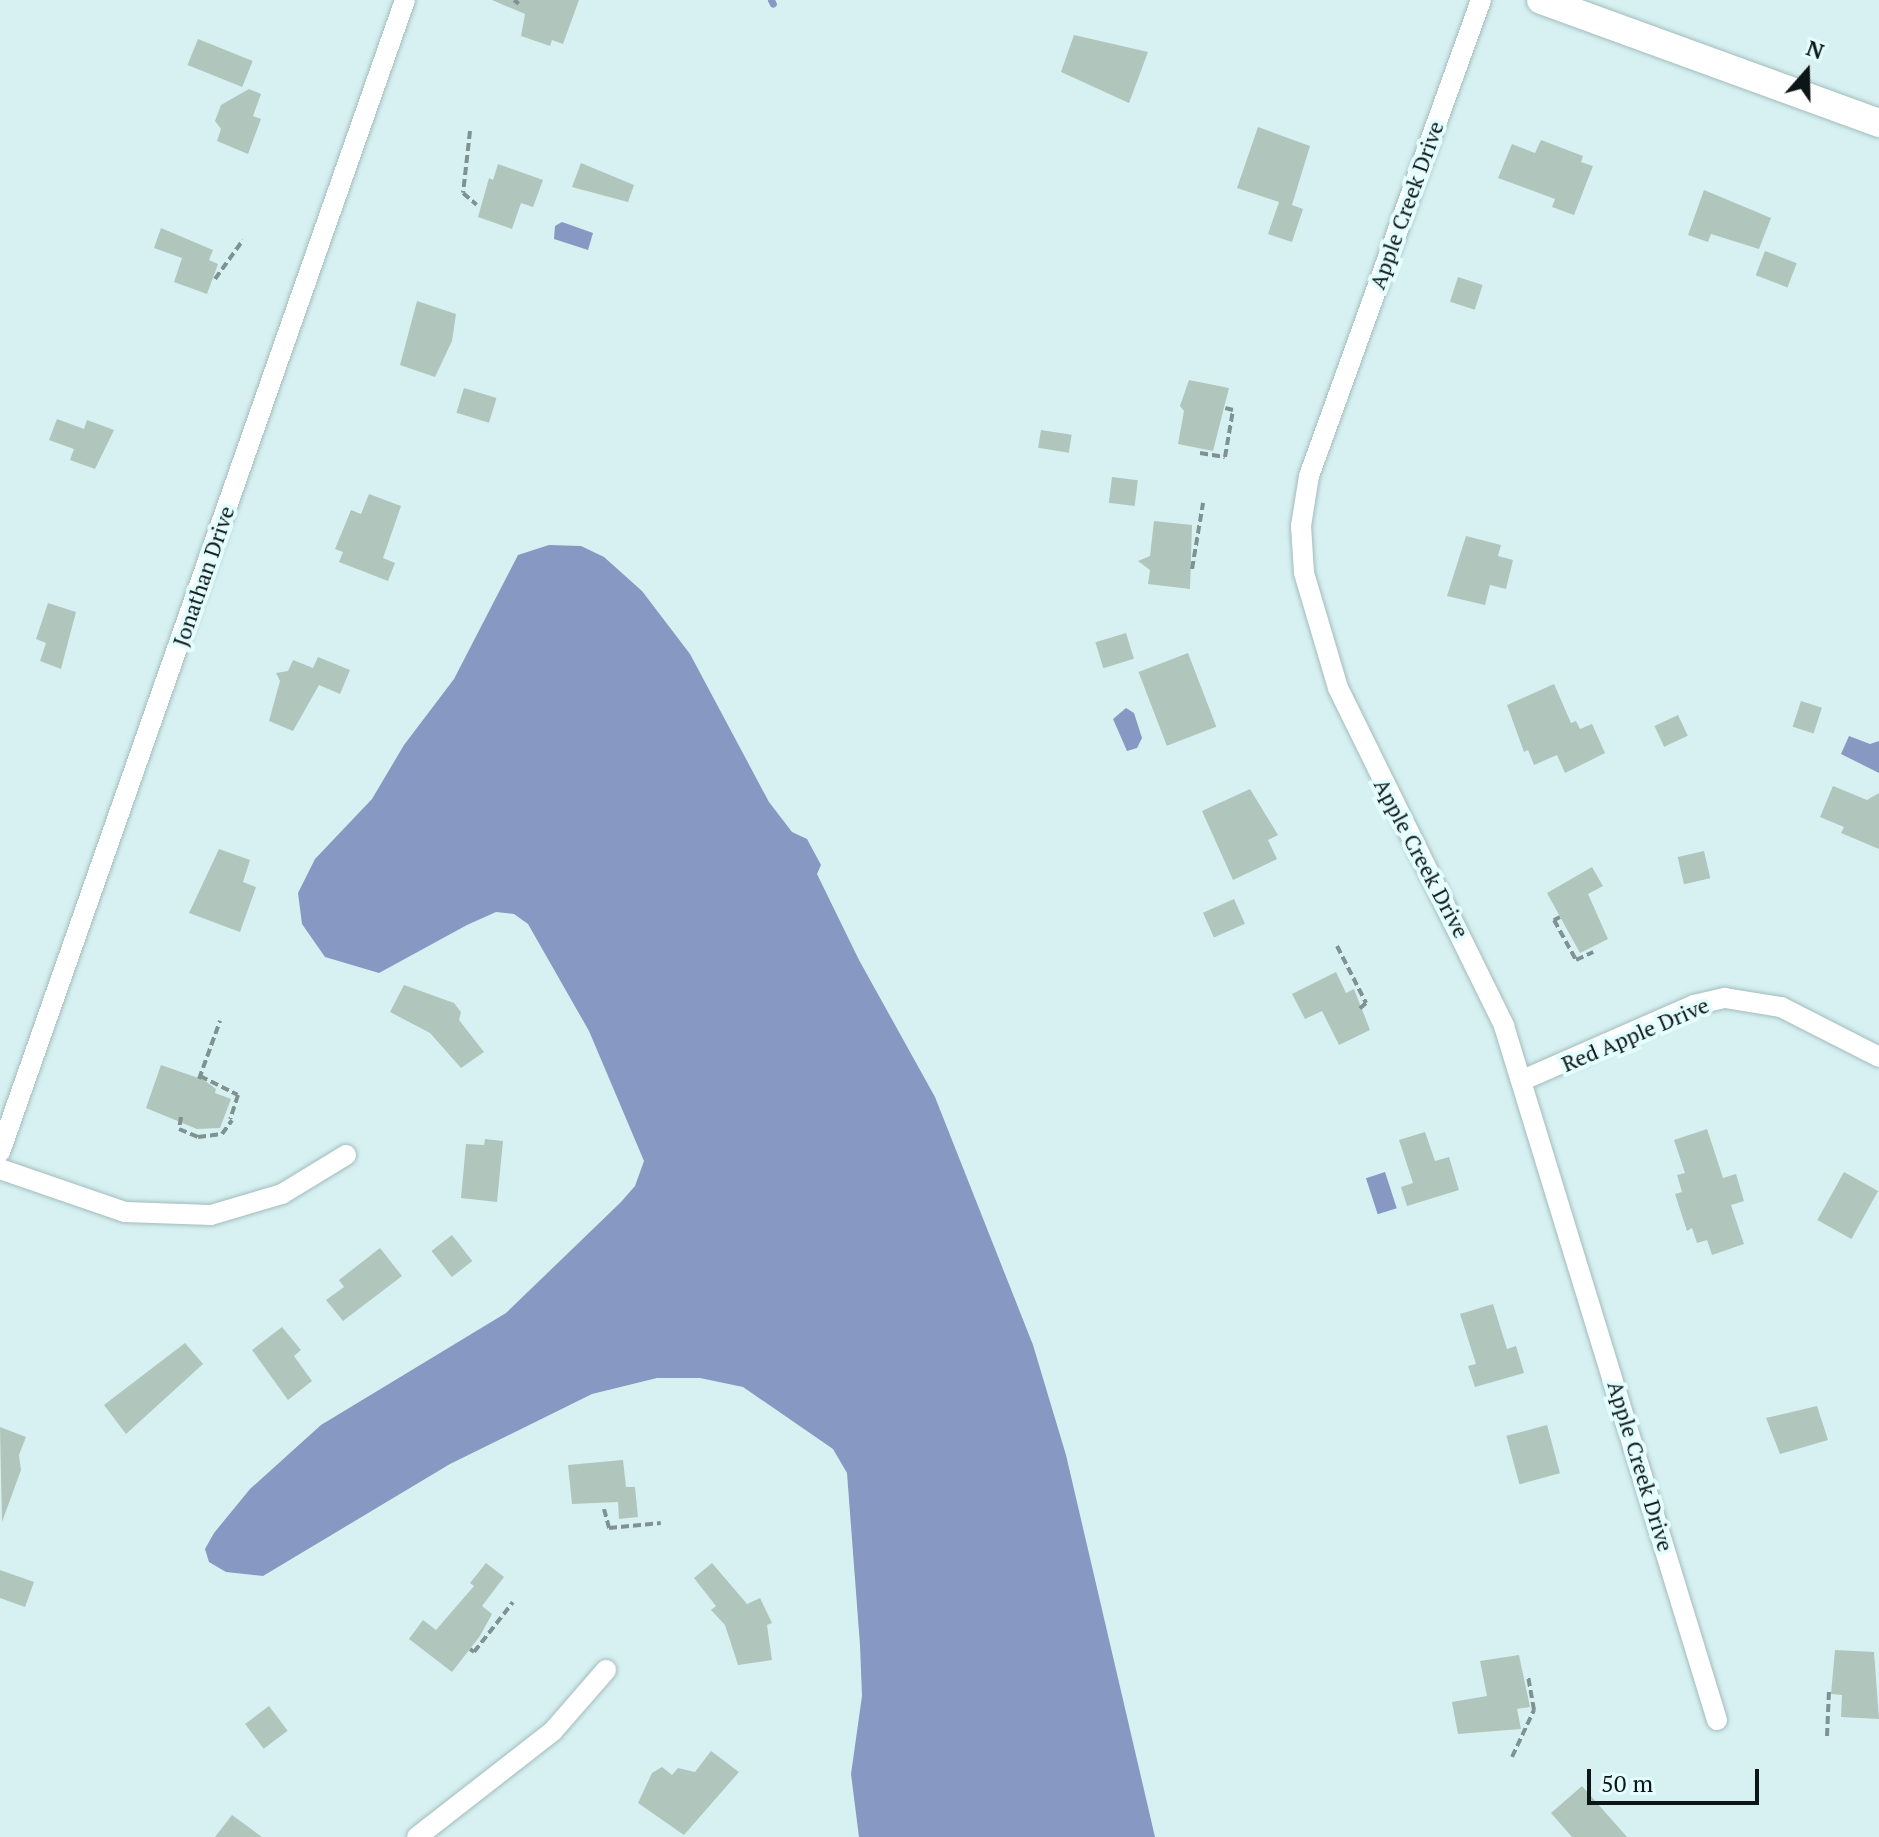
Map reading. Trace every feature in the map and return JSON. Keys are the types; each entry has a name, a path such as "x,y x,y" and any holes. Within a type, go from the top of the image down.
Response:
{"street":[{"name":"Jonathan Drive","path":"0,1152 405,0"},
{"name":"Apple Creek Drive","path":"1481,0 1320,441 1303,508 1302,550 1309,604 1338,688 1400,823 1488,987 1523,1080 1717,1720"},
{"path":"1541,0 1879,123"},
{"name":"Red Apple Drive","path":"1523,1080 1694,1005 1725,998 1789,1010 1879,1057"},
{"path":"0,1169 125,1212 211,1215 274,1198 346,1155"},
{"path":"417,1837 553,1731 606,1670"}],"path":[{"path":"470,131 463,193 477,205"},
{"path":"215,279 243,240"},
{"path":"1200,453 1225,457 1233,410 1225,408"},
{"path":"1192,569 1203,503"},
{"path":"1560,917 1554,920 1576,960 1593,952"},
{"path":"1337,946 1366,1003 1359,1009"},
{"path":"181,1117 179,1129 198,1137 222,1134 231,1120 238,1095 200,1077 220,1021"},
{"path":"604,1509 609,1528 661,1523"},
{"path":"470,1649 474,1652 513,1602"},
{"path":"1512,1757 1534,1710 1528,1676"},
{"path":"1827,1736 1829,1690"}],"water":[{"path":"562,222 593,233 588,250 554,239 555,226"},
{"path":"549,545 581,546 604,557 642,591 690,654 769,802 792,832 807,839 821,865 817,874 859,960 935,1097 1033,1345 1066,1455 1155,1837 859,1837 851,1774 862,1696 847,1473 833,1449 743,1387 700,1378 657,1378 592,1394 450,1464 263,1576 226,1572 209,1562 205,1549 250,1489 321,1425 506,1313 621,1202 635,1186 644,1161 589,1031 528,924 514,914 496,912 379,973 325,957 302,924 298,893 315,859 372,799 404,745 454,679 518,555"},
{"path":"1126,708 1134,713 1142,738 1137,748 1127,751 1113,719"},
{"path":"1849,736 1870,744 1879,741 1879,773 1841,754"},
{"path":"1385,1172 1397,1208 1378,1214 1366,1178"}],"building":[{"path":"492,0 579,0 563,44 552,40 550,46 521,36 525,14"},
{"path":"1074,35 1148,52 1129,103 1061,72"},
{"path":"198,39 253,61 242,87 188,65"},
{"path":"249,89 261,94 253,116 261,119 248,154 217,141 221,129 215,121 221,105"},
{"path":"1258,127 1310,146 1292,205 1303,209 1292,242 1268,234 1279,202 1237,188"},
{"path":"1541,140 1583,156 1581,162 1593,166 1574,215 1552,207 1555,199 1498,178 1512,144 1535,153"},
{"path":"581,163 634,185 628,202 572,187"},
{"path":"498,164 543,180 533,207 521,203 512,229 478,217 489,178 493,180"},
{"path":"1704,190 1771,218 1759,249 1711,234 1708,242 1688,235"},
{"path":"161,228 213,250 209,260 218,264 207,294 174,282 182,258 154,248"},
{"path":"1765,251 1797,263 1787,287 1756,275"},
{"path":"1458,277 1483,285 1475,310 1450,302"},
{"path":"417,301 456,314 452,341 435,377 400,365"},
{"path":"1189,380 1229,388 1213,451 1178,444 1184,411 1180,406"},
{"path":"464,388 497,398 489,423 456,413"},
{"path":"57,419 84,429 87,420 114,430 95,469 70,460 74,449 49,440"},
{"path":"1041,430 1072,435 1069,453 1038,448"},
{"path":"1112,477 1138,480 1135,506 1109,503"},
{"path":"369,494 401,506 383,558 395,563 388,581 339,562 343,552 335,549 351,510 361,514"},
{"path":"1154,521 1192,525 1190,589 1148,584 1150,570 1138,561 1150,556"},
{"path":"1466,536 1501,545 1498,556 1513,560 1506,589 1490,585 1485,605 1447,596"},
{"path":"48,603 76,612 61,669 40,661 46,643 36,639"},
{"path":"1126,633 1134,659 1103,668 1095,642"},
{"path":"1188,653 1216,727 1167,746 1139,672"},
{"path":"318,657 350,670 340,694 319,685 293,731 269,721 280,681 276,673 288,671 293,660 313,668"},
{"path":"1554,684 1571,723 1576,721 1580,729 1592,724 1605,753 1565,773 1557,755 1534,765 1528,750 1524,752 1507,705"},
{"path":"1801,701 1822,708 1814,733 1793,727"},
{"path":"1678,715 1688,736 1664,747 1654,726"},
{"path":"1833,786 1867,800 1879,793 1879,849 1841,833 1844,827 1820,817"},
{"path":"1250,789 1278,835 1268,840 1277,859 1233,880 1202,811"},
{"path":"219,849 250,860 243,882 256,887 240,932 189,913"},
{"path":"1704,851 1710,878 1684,884 1678,857"},
{"path":"1592,867 1603,886 1588,894 1608,939 1580,953 1547,893"},
{"path":"1234,899 1245,924 1214,937 1203,913"},
{"path":"1336,972 1346,993 1354,989 1370,1030 1339,1045 1322,1011 1305,1019 1292,994"},
{"path":"404,985 454,1003 461,1012 459,1020 484,1052 461,1068 430,1033 390,1012"},
{"path":"161,1065 204,1080 216,1089 215,1093 231,1099 220,1128 197,1129 146,1108"},
{"path":"1707,1129 1723,1178 1736,1174 1744,1201 1731,1205 1744,1244 1712,1255 1707,1240 1697,1243 1692,1228 1687,1231 1675,1194 1682,1192 1677,1175 1685,1173 1674,1140"},
{"path":"1425,1132 1435,1161 1449,1157 1459,1190 1407,1206 1401,1187 1413,1183 1399,1140"},
{"path":"485,1139 503,1141 497,1202 461,1198 466,1144 484,1145"},
{"path":"1844,1172 1878,1191 1851,1239 1817,1220"},
{"path":"452,1235 472,1261 452,1277 432,1251"},
{"path":"380,1248 402,1276 343,1321 326,1300 344,1287 339,1280"},
{"path":"1493,1304 1507,1349 1516,1346 1524,1373 1475,1387 1468,1366 1476,1364 1460,1314"},
{"path":"282,1327 301,1350 294,1356 312,1381 288,1400 252,1350"},
{"path":"185,1343 203,1364 126,1434 104,1405"},
{"path":"1817,1406 1828,1440 1780,1454 1766,1418"},
{"path":"1547,1425 1560,1473 1519,1484 1506,1436"},
{"path":"0,1427 26,1437 19,1455 21,1470 2,1522"},
{"path":"623,1460 626,1487 635,1487 638,1517 619,1519 618,1502 572,1504 568,1465"},
{"path":"486,1563 504,1577 482,1606 492,1614 480,1636 452,1672 409,1639 423,1620 436,1630 474,1586 470,1583"},
{"path":"712,1563 747,1604 760,1598 772,1623 767,1625 772,1660 738,1665 725,1625 711,1610 716,1606 694,1578"},
{"path":"0,1570 34,1582 25,1607 0,1598"},
{"path":"1835,1650 1874,1652 1879,1719 1841,1717 1842,1695 1831,1694"},
{"path":"1519,1655 1530,1707 1517,1709 1521,1729 1458,1734 1452,1702 1487,1696 1480,1661"},
{"path":"269,1706 288,1731 264,1749 245,1724"},
{"path":"711,1751 739,1772 684,1835 638,1803 652,1773 662,1767 672,1775 678,1768 695,1772"},
{"path":"1582,1786 1627,1837 1572,1837 1551,1813"},
{"path":"232,1815 262,1837 215,1837"}],"waterway":[{"path":"771,0 773,4"}]}
